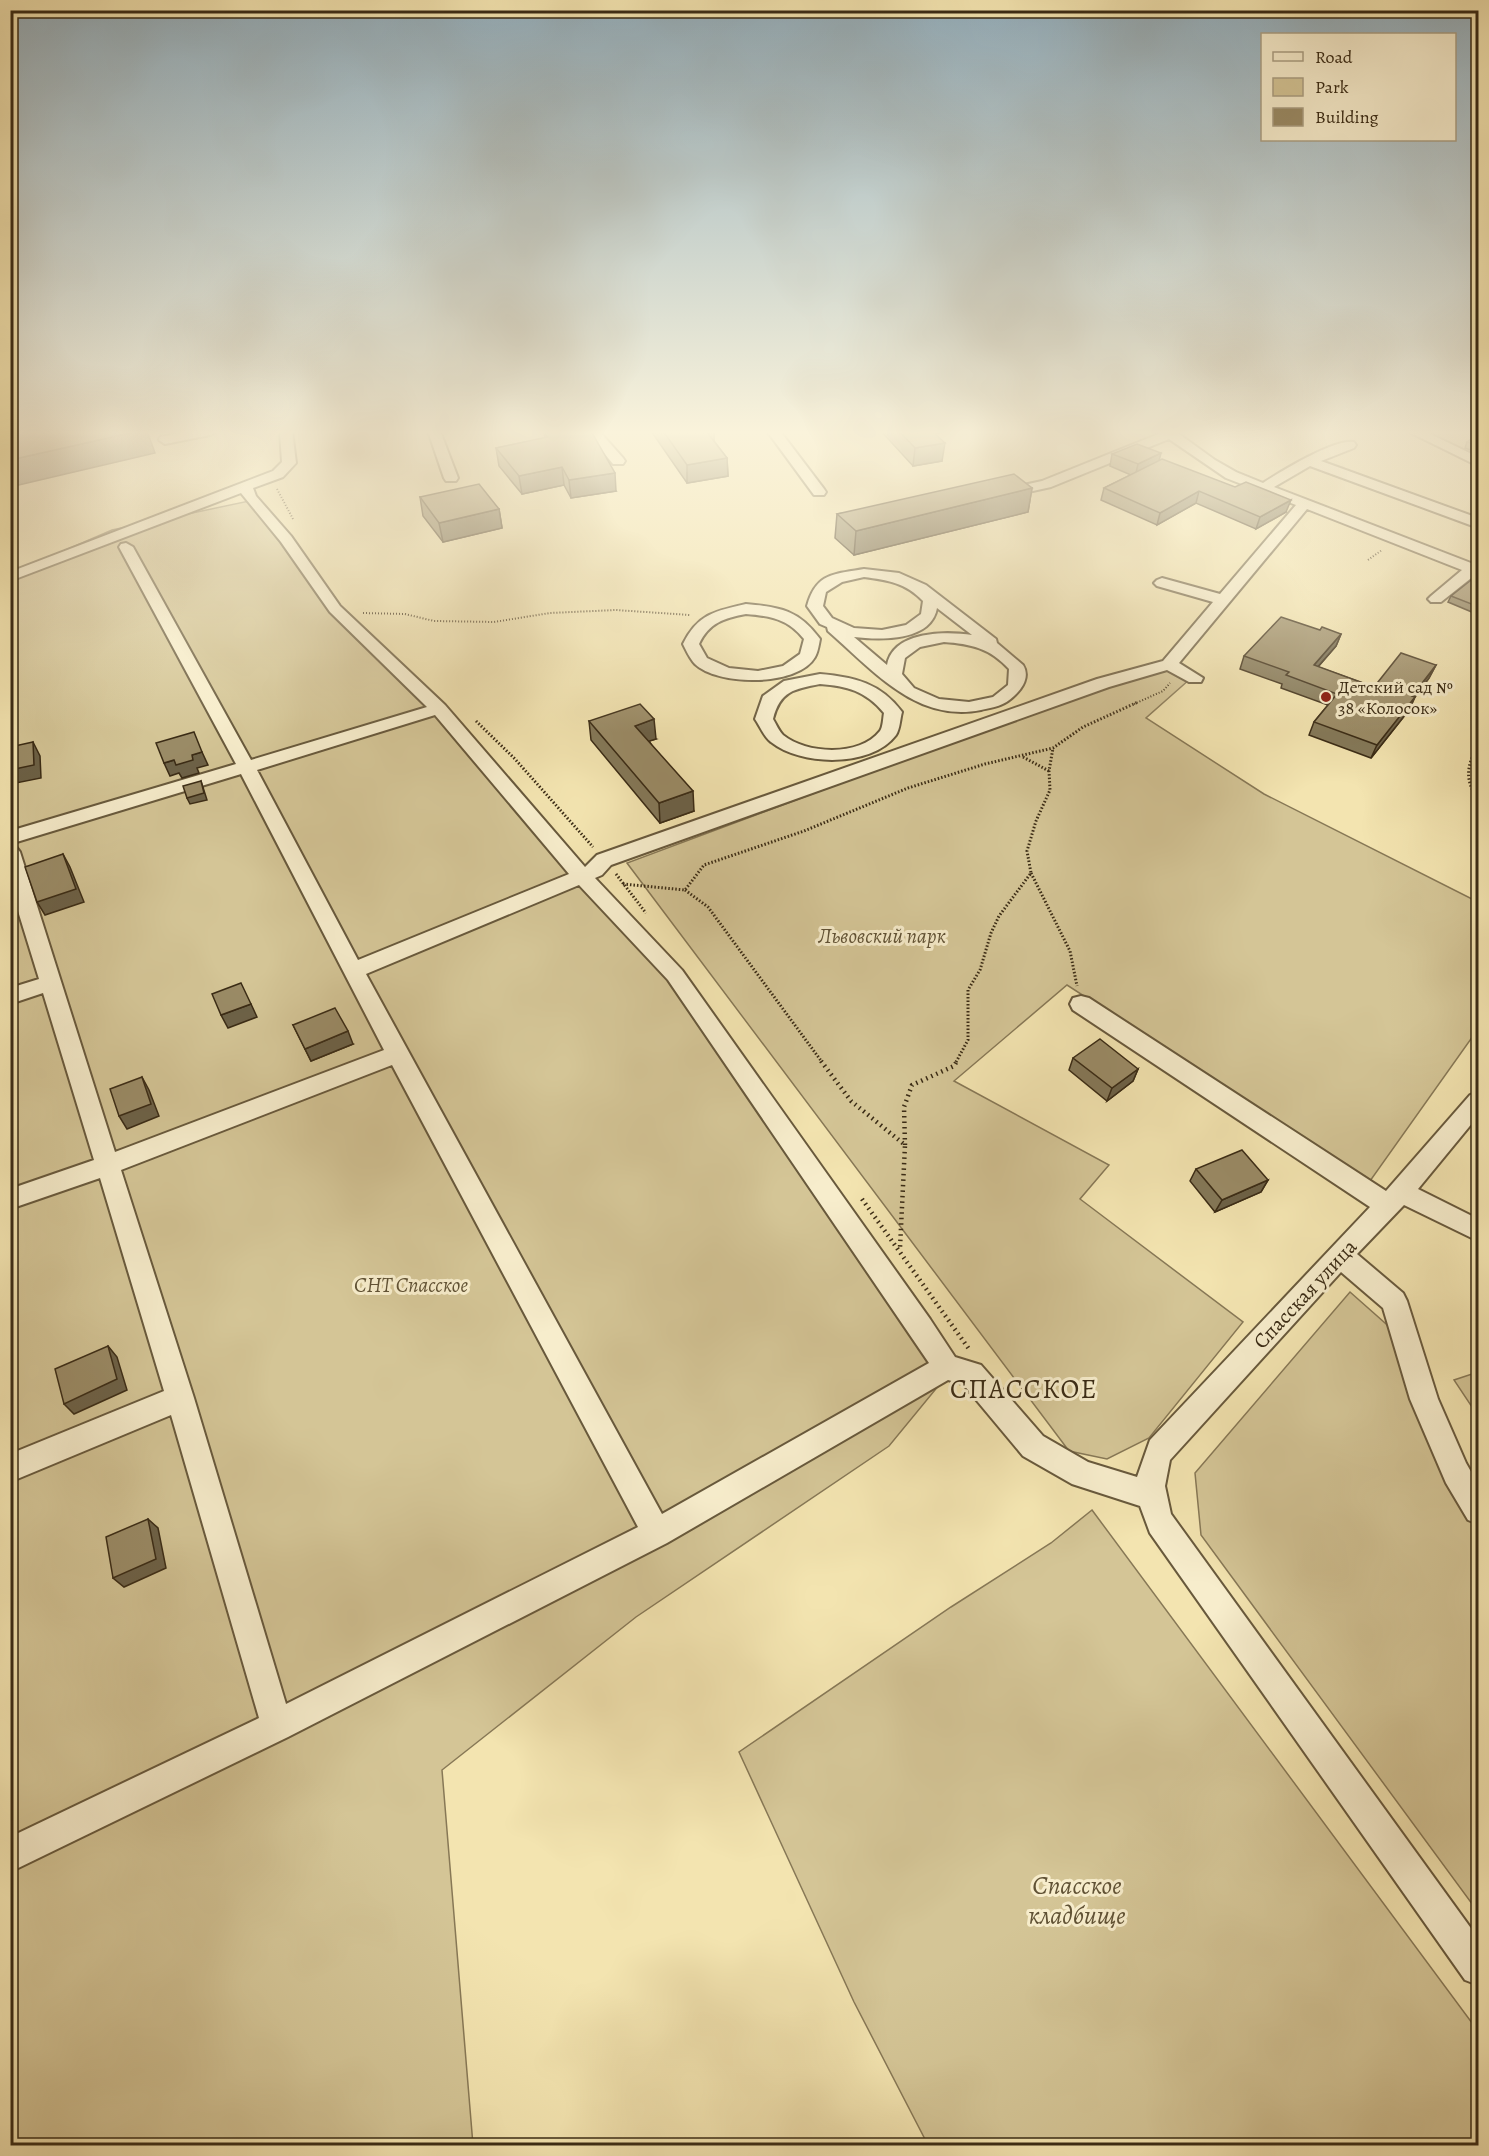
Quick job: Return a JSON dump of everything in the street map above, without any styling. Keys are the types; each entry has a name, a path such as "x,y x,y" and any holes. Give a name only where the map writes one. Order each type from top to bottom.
{"street":[{"path":"10,577 135,532"},
{"path":"10,593 159,532"},
{"path":"280,532 335,609 439,709 582,876 675,975 921,1327 946,1367 971,1374 1033,1446 1082,1474 1150,1495 1160,1523 1479,1966"},
{"path":"352,971 582,876 595,870 604,860 1103,682 1182,671 1224,600 1281,532"},
{"path":"1379,532 1477,568"},
{"path":"126,547 246,766 396,1054 657,1533"},
{"path":"1436,599 1477,568"},
{"path":"864,573 893,576 918,586 1002,651 1017,668 1016,686 999,701 969,707 936,704 908,692 826,621 815,606 819,590 837,578 864,573"},
{"path":"1162,583 1224,600"},
{"path":"826,621 851,632 882,635 911,629 928,616 931,600 918,586"},
{"path":"758,676 788,670 808,656 812,639 801,623 777,612 746,609 718,615 697,628 691,645 702,661 726,673 758,676 789,685"},
{"path":"908,692 894,674 897,656 915,643 944,637 975,640 1002,651"},
{"path":"820,679 852,682 879,694 892,712 889,732 869,748 837,755 803,752 776,738 764,719 769,700 789,685 820,679"},
{"path":"884,700 908,692"},
{"path":"10,838 439,709"},
{"path":"10,852 109,1165 277,1726"},
{"path":"10,996 51,983"},
{"path":"1081,1004 1394,1199 1479,1231"},
{"path":"10,1199 109,1165 396,1054"},
{"name":"Спасская улица","path":"1150,1495 1151,1471 1161,1450 1394,1199 1479,1101"},
{"path":"1341,1256 1394,1301 1424,1399 1455,1473 1479,1510"},
{"path":"10,1855 277,1726 657,1533 946,1367"},
{"path":"10,1468 180,1398"}],"path":[{"path":"360,613 405,615 434,621 494,622 550,613 616,610 682,616 698,614"},
{"path":"685,890 704,865 795,834 908,788 985,764 1023,757 1053,748 1083,727 1163,691 1182,671"},
{"path":"1479,745 1466,773 1468,783 1479,799"},
{"path":"1053,748 1049,771 1050,790 1036,821 1027,851 1031,873 1070,951 1081,1004"},
{"path":"1023,757 1049,771"},
{"path":"900,1250 905,1145 904,1107 912,1085 954,1066 968,1040 968,990 975,983 992,930 1011,897 1031,873"},
{"path":"623,884 685,890 708,907 850,1101 905,1145"}],"green space":[{"name":"СНТ Спасское","path":"108,532 275,532 394,672 564,845 679,971 958,1362 889,1446 636,1617 442,1770 473,2145 11,2145 10,574"},
{"name":"Львовский парк","path":"1161,664 1190,679 1146,718 1264,794 1478,902 1478,1029 1370,1181 1067,985 954,1081 1109,1165 1080,1199 1243,1322 1149,1438 1107,1459 1069,1451 627,863"},
{"path":"1350,1292 1394,1331 1453,1486 1478,1528 1478,1912 1201,1535 1195,1473"},
{"path":"1478,1372 1478,1416 1454,1380"},
{"name":"Спасское кладбище","path":"1092,1510 1478,2031 1478,2145 928,2145 854,2002 739,1752 951,1607 1051,1543"}],"building":[{"path":"1475,577 1479,578 1479,607 1451,596"},
{"path":"1281,617 1320,630 1322,627 1341,634 1314,665 1374,687 1401,653 1436,665 1412,696 1415,697 1377,745 1314,722 1337,694 1286,675 1289,672 1244,656"},
{"path":"640,704 654,719 635,726 693,791 659,803 589,721"},
{"path":"194,732 202,752 192,755 193,760 176,765 174,760 164,763 156,743"},
{"path":"33,742 34,765 10,770 10,747"},
{"path":"201,781 204,793 187,798 183,786"},
{"path":"63,854 76,889 37,902 25,867"},
{"path":"241,983 251,1004 221,1015 212,994"},
{"path":"335,1008 348,1031 305,1049 293,1025"},
{"path":"1100,1039 1138,1069 1112,1088 1073,1058"},
{"path":"142,1077 151,1104 119,1116 110,1089"},
{"path":"1242,1150 1268,1180 1222,1200 1196,1169"},
{"path":"108,1346 117,1379 64,1404 55,1369"},
{"path":"148,1519 156,1559 113,1578 106,1537"}],"place":[{"name":"Детский сад № 38 «Колосок»","path":"1326,697"}],"district":[{"name":"СПАССКОЕ","path":"1024,1389"}]}
